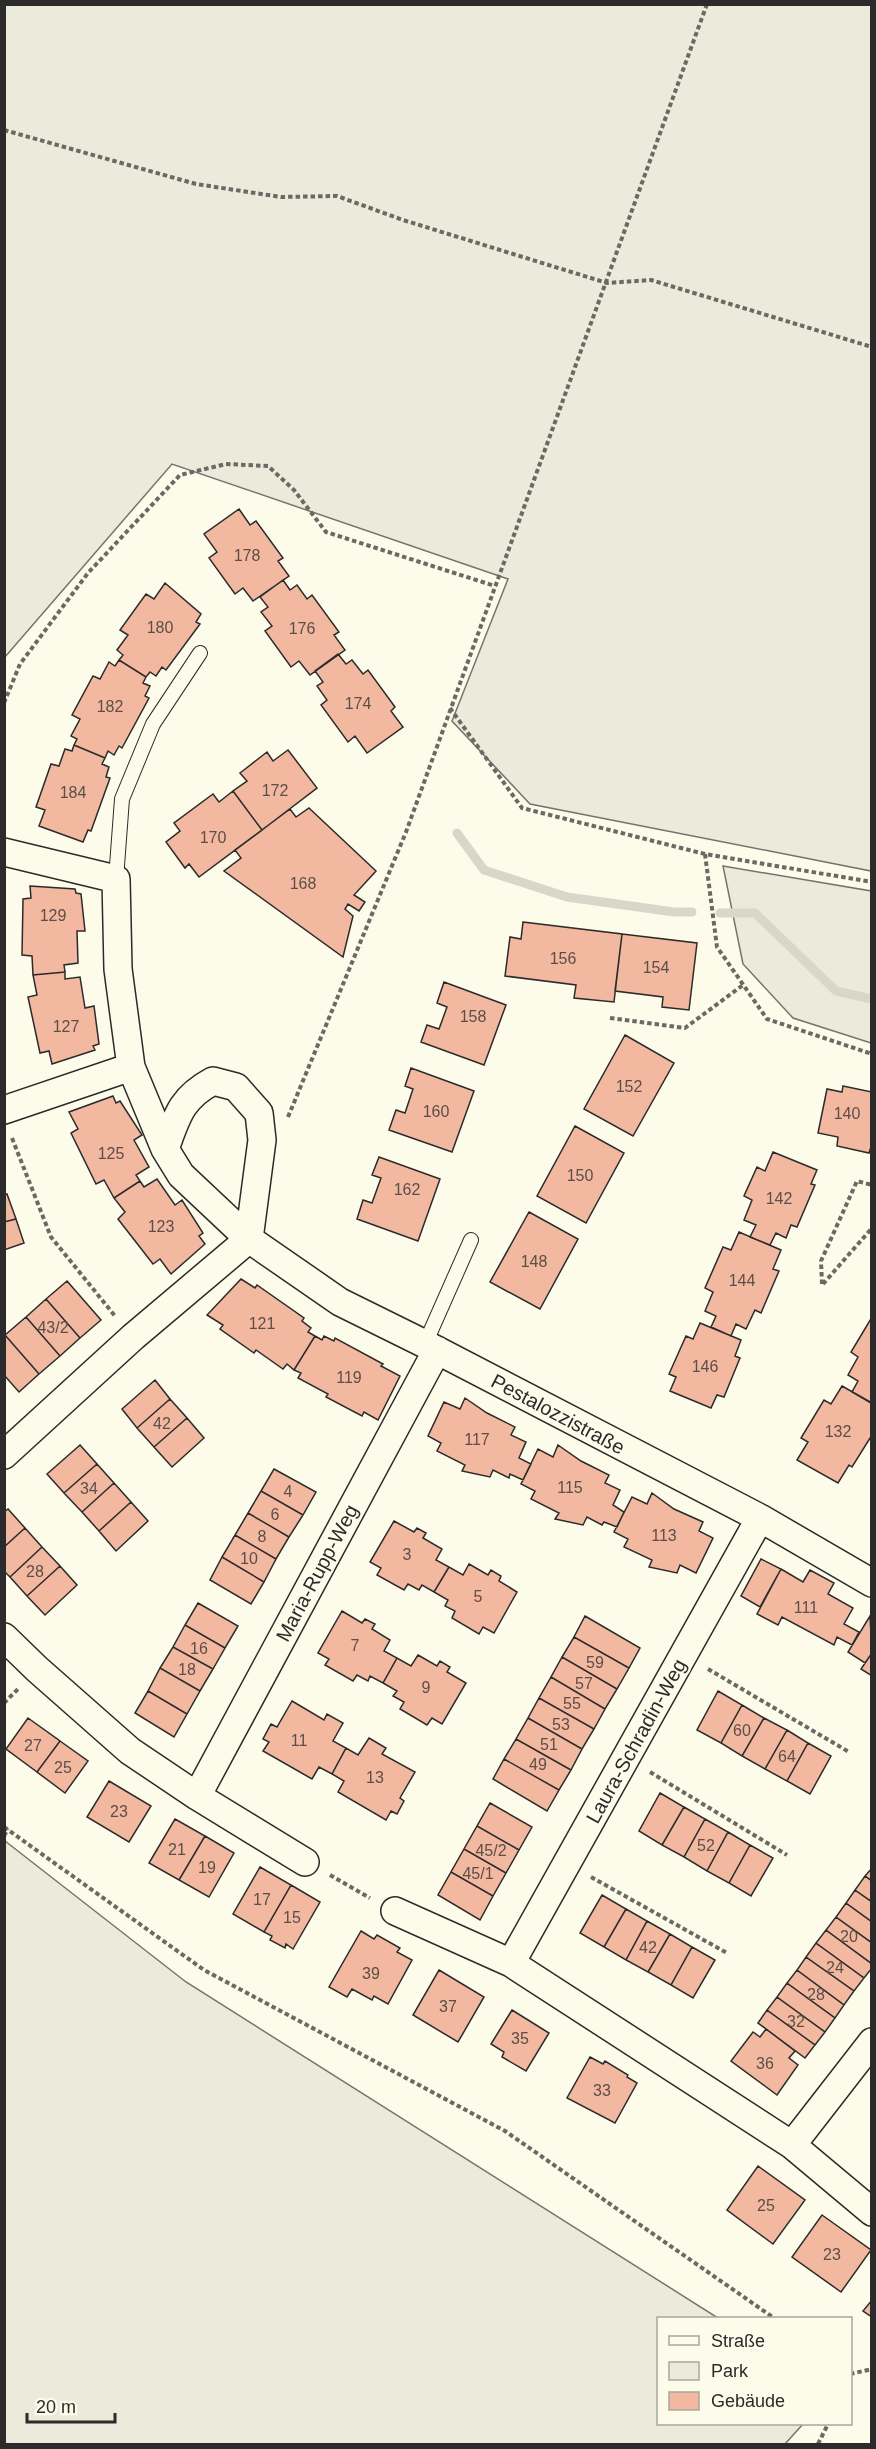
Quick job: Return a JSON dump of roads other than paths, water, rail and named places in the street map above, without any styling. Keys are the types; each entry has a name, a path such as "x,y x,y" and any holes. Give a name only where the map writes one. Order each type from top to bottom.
{"street":[{"path":"4,852 116,879"},
{"name":"Pestalozzistraße","path":"116,879 118,969 131,1067 165,1149 181,1175 249,1239 340,1302 760,1518 872,1583"},
{"path":"7,1120 131,1067"},
{"path":"4,1455 133,1337 249,1239 262,1140 259,1113 236,1087 213,1081 196,1090 178,1114 165,1149"},
{"name":"Maria-Rupp-Weg","path":"197,1796 431,1347"},
{"name":"Laura-Schradin-Weg","path":"511,1963 760,1518"},
{"path":"4,1637 130,1751 197,1796 305,1862"},
{"path":"395,1911 511,1963 792,2145 872,2212"},
{"path":"792,2145 872,2042"}],"lane":[{"name":"Pestalozzistraße","path":"116,879 122,799 153,724 200,653"},
{"path":"431,1347 471,1239"}],"waterway":[{"path":"457,833 484,870 567,897 674,912 692,912"},
{"path":"720,913 755,913 836,991 872,999"}]}
